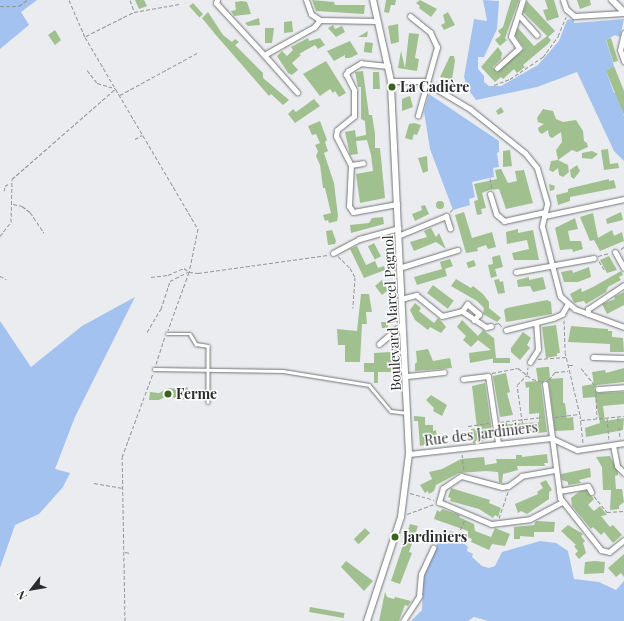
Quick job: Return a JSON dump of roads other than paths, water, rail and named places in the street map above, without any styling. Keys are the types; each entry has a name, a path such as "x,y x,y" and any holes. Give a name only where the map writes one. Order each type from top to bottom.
{"street":[{"path":"217,0 216,3 297,92"},
{"path":"306,0 311,14 320,20 377,21"},
{"name":"Boulevard Marcel Pagnol","path":"368,621 401,517 406,488 409,454 409,413 401,299 402,267 397,204 391,80 373,0"},
{"path":"496,68 519,48 512,36 523,0"},
{"path":"563,0 568,13 582,17 624,13"},
{"path":"612,0 624,13"},
{"path":"518,14 537,35"},
{"path":"410,16 430,32 437,47 418,115"},
{"path":"264,55 314,27 320,20"},
{"path":"624,33 620,50 624,61"},
{"path":"388,66 361,63 346,74 354,90 354,116 337,130 336,136 351,166 349,206 353,212 397,204"},
{"path":"391,80 427,84 475,113 525,153 537,168 547,204 542,226 560,296 567,305 624,327"},
{"path":"351,166 363,163"},
{"path":"490,194 496,214 504,220 624,199"},
{"path":"400,235 446,216 450,228"},
{"path":"333,253 359,239 399,228"},
{"path":"402,267 457,250"},
{"path":"615,252 624,268"},
{"path":"516,272 596,257"},
{"path":"588,314 588,309 624,285"},
{"path":"401,299 416,295 442,316 462,310 467,304 479,314 474,320"},
{"path":"506,330 536,323 562,314 567,305"},
{"path":"462,310 474,320 486,327 493,325"},
{"path":"530,362 535,357 538,349 536,323"},
{"path":"379,344 402,324"},
{"path":"593,357 624,358"},
{"path":"407,376 444,372"},
{"path":"464,379 488,376 498,443"},
{"path":"545,384 555,470 562,502 600,550 609,552 624,540"},
{"path":"598,389 624,387"},
{"name":"Rue des Jardiniers","path":"409,454 551,438 577,450 622,444"},
{"path":"612,445 617,466 624,473"},
{"path":"555,470 522,476 512,483 502,487 461,476 443,488 439,502 466,514 497,524 530,519 562,502"},
{"path":"559,491 588,486 591,492"},
{"path":"403,621 419,596 421,574 433,548"}],"lane":[{"path":"167,334 190,334 196,344 208,346 208,402"},
{"path":"154,369 283,371 369,385 391,411 409,413"}],"place":[{"name":"La Cadière","path":"392,87"},
{"name":"Ferme","path":"168,394"},
{"name":"Jardiniers","path":"395,537"}]}
